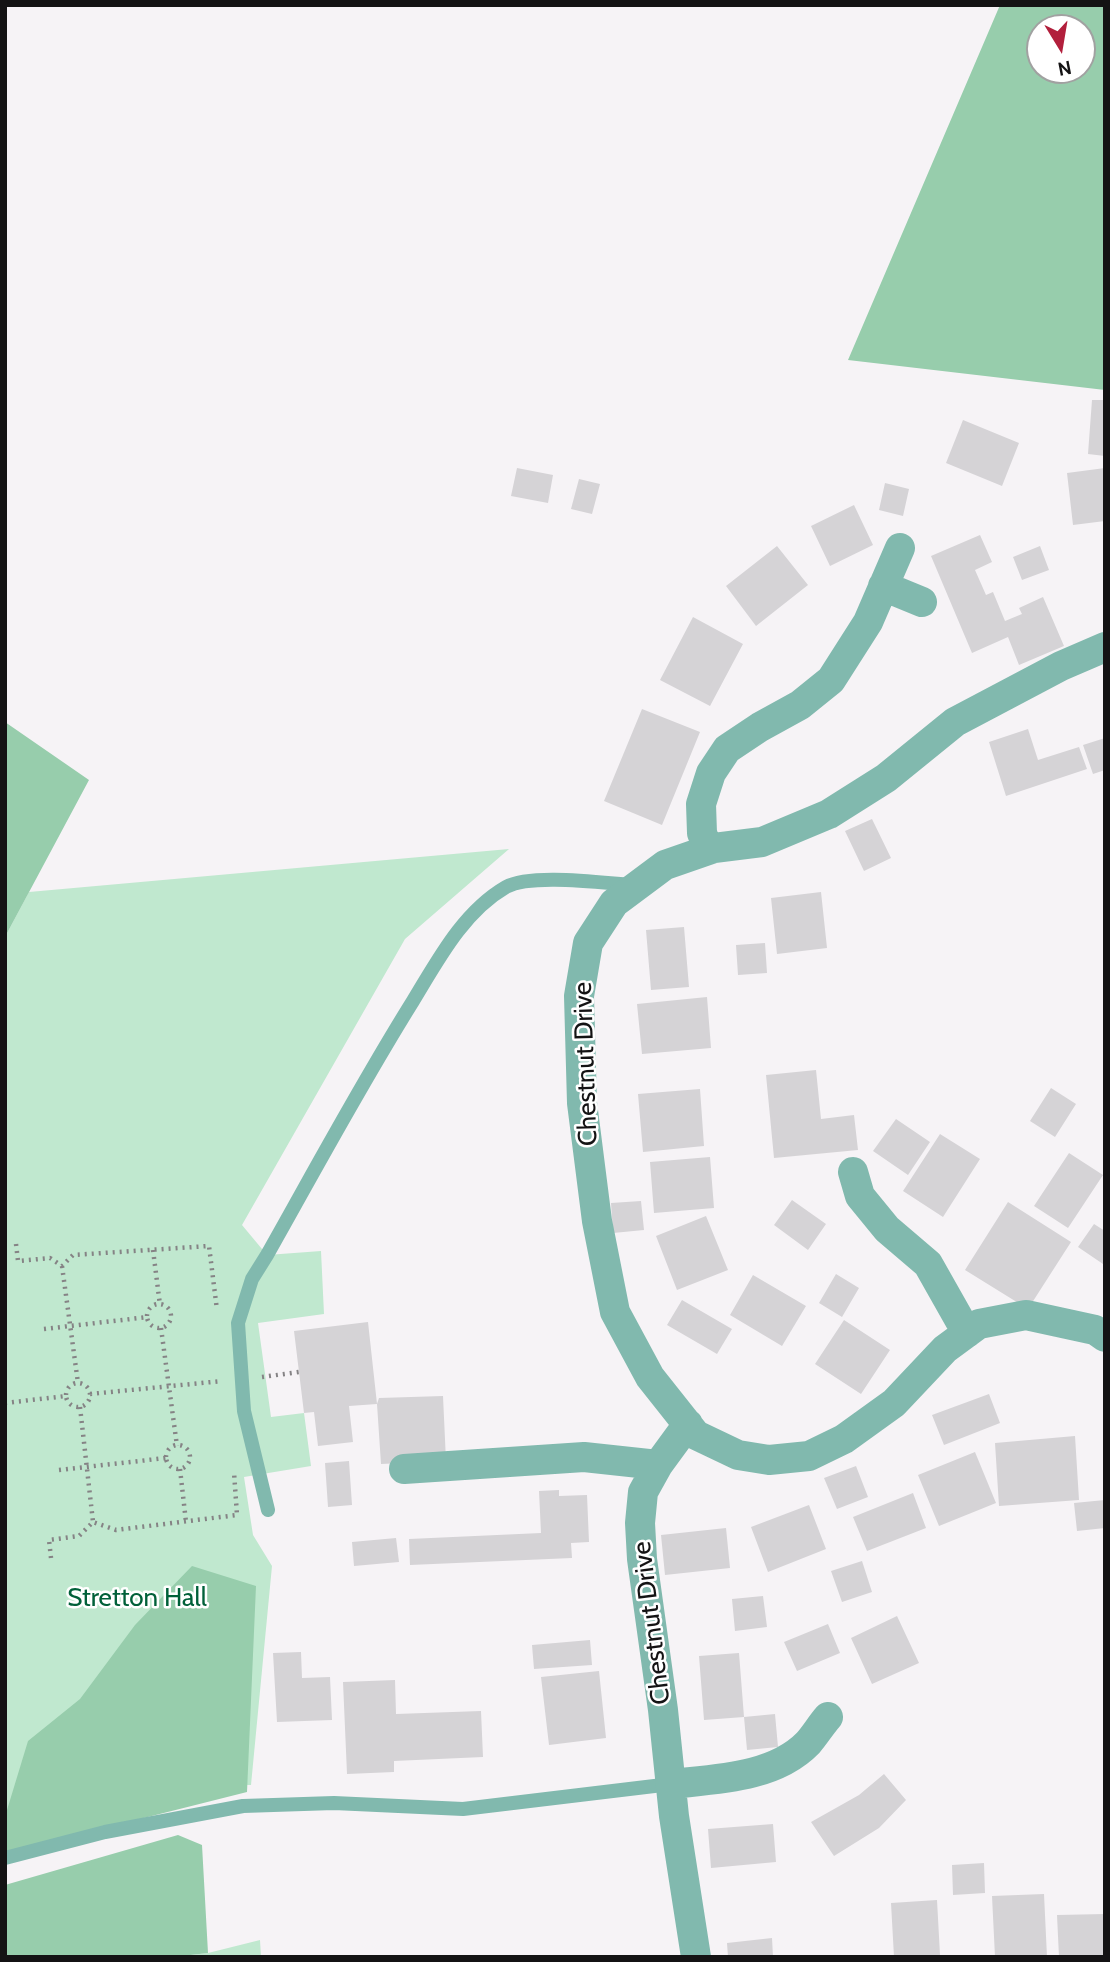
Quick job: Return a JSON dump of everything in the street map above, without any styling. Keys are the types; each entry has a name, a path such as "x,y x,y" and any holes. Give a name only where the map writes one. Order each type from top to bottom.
{"street":[{"path":"708,850 702,833 701,804 711,774 727,749 800,705 831,680 868,622 900,548"},
{"path":"883,586 922,601"},
{"name":"Chestnut Drive","path":"696,1957 642,1559 640,1522 643,1492 658,1465 688,1424 650,1377 615,1312 597,1221 582,1103 579,996 588,943 614,903 665,865 708,850 762,842 829,814 886,778 954,722 1061,666 1105,647"},
{"path":"853,1172 860,1196 887,1229 928,1264 967,1333"},
{"path":"688,1424 696,1435 738,1455 769,1460 808,1456 844,1438 894,1403 945,1349 979,1324 1026,1315 1102,1326"},
{"path":"404,1469 584,1457 658,1465"},
{"path":"671,1784 740,1777 779,1762 806,1744 828,1717"}],"lane":[{"path":"268,1510 244,1411 238,1323 252,1279 389,1040 450,942 467,920 508,886 533,881 638,885"},
{"path":"5,1858 105,1832 243,1806 334,1803 463,1809 671,1784"}],"path":[{"path":"16,1244 18,1261 50,1258 62,1266 78,1383"},
{"path":"62,1266 73,1255 209,1247 217,1314"},
{"path":"153,1250 160,1304"},
{"path":"160,1304 167,1307 171,1313 170,1321 161,1328 150,1324 148,1317 150,1310 160,1304"},
{"path":"44,1329 148,1317"},
{"path":"161,1328 177,1446"},
{"path":"90,1394 299,1372"},
{"path":"78,1383 86,1386 90,1394 87,1403 80,1407 72,1405 66,1396 71,1385 78,1383"},
{"path":"5,1403 66,1396"},
{"path":"80,1407 93,1522"},
{"path":"166,1458 169,1450 177,1446 186,1448 190,1455 187,1465 180,1469"},
{"path":"60,1470 166,1458"},
{"path":"166,1458 170,1465 180,1469"},
{"path":"93,1522 116,1530 237,1515 233,1461"},
{"path":"180,1469 186,1522"},
{"path":"51,1558 48,1540 79,1536 93,1522"}],"green space":[{"path":"1000,5 1105,5 1105,390 848,360"},
{"path":"5,722 89,780 5,937"},
{"name":"Stretton Hall","path":"509,849 405,939 242,1225 267,1255 321,1251 324,1314 258,1323 271,1417 304,1413 311,1466 244,1477 253,1535 272,1566 251,1785 211,1785 5,1843 5,937 29,892"},
{"path":"192,1566 256,1586 247,1792 5,1853 5,1810 28,1741 80,1699 135,1625"},
{"path":"178,1835 202,1845 208,1953 173,1957 5,1957 5,1885"},
{"path":"260,1940 261,1957 173,1957 208,1953"}],"building":[{"path":"1092,400 1105,400 1105,456 1088,454"},
{"path":"963,420 1019,443 1002,486 946,463"},
{"path":"517,468 553,475 548,503 511,496"},
{"path":"1105,468 1105,521 1073,525 1067,473"},
{"path":"579,479 600,484 592,514 571,509"},
{"path":"885,483 909,489 903,516 879,510"},
{"path":"854,505 873,545 830,566 811,526"},
{"path":"980,535 992,562 975,570 986,595 993,592 1005,621 1022,614 1019,608 1043,597 1064,646 1019,665 1008,637 972,653 931,556"},
{"path":"777,546 808,585 756,626 726,586"},
{"path":"1040,546 1049,570 1022,580 1013,557"},
{"path":"693,617 743,644 710,706 660,680"},
{"path":"642,709 700,732 662,825 604,801"},
{"path":"1028,729 1038,760 1079,747 1087,769 1006,796 989,742"},
{"path":"1105,738 1105,770 1093,774 1083,745"},
{"path":"872,819 891,858 864,871 845,831"},
{"path":"821,892 827,948 777,954 771,898"},
{"path":"684,927 689,987 651,990 646,930"},
{"path":"765,943 767,973 738,975 736,945"},
{"path":"707,997 711,1048 642,1054 637,1004"},
{"path":"816,1070 821,1119 854,1115 858,1150 774,1158 766,1075"},
{"path":"1051,1088 1076,1104 1055,1137 1030,1121"},
{"path":"700,1089 704,1146 643,1152 638,1094"},
{"path":"896,1119 930,1142 908,1175 873,1151"},
{"path":"940,1134 980,1159 943,1217 903,1191"},
{"path":"1069,1153 1103,1175 1068,1228 1034,1206"},
{"path":"710,1157 714,1208 654,1213 650,1162"},
{"path":"792,1200 826,1224 808,1250 774,1225"},
{"path":"641,1201 644,1230 613,1233 611,1203"},
{"path":"1008,1202 1071,1242 1028,1309 965,1270"},
{"path":"706,1216 728,1270 677,1290 656,1236"},
{"path":"1094,1224 1105,1231 1103,1264 1078,1247"},
{"path":"836,1274 859,1288 842,1317 819,1303"},
{"path":"753,1275 806,1306 782,1346 730,1315"},
{"path":"682,1300 732,1329 717,1354 667,1325"},
{"path":"844,1320 890,1350 861,1394 815,1364"},
{"path":"368,1322 377,1404 349,1406 353,1442 318,1446 314,1412 304,1413 294,1331"},
{"path":"989,1394 1000,1423 944,1445 932,1415"},
{"path":"443,1396 446,1461 381,1464 377,1404 379,1398"},
{"path":"1075,1436 1079,1500 999,1506 995,1443"},
{"path":"975,1452 996,1503 939,1526 918,1475"},
{"path":"349,1461 352,1505 328,1507 325,1463"},
{"path":"856,1466 868,1497 837,1509 824,1478"},
{"path":"559,1490 559,1496 587,1495 589,1542 571,1543 572,1558 410,1565 409,1539 541,1533 539,1491"},
{"path":"913,1493 926,1528 867,1551 853,1517"},
{"path":"1105,1500 1105,1528 1077,1531 1074,1503"},
{"path":"809,1505 826,1549 768,1572 751,1527"},
{"path":"726,1528 730,1568 665,1575 661,1535"},
{"path":"396,1538 399,1562 354,1566 352,1542"},
{"path":"862,1561 872,1592 842,1602 831,1571"},
{"path":"763,1596 767,1627 735,1631 732,1599"},
{"path":"897,1616 919,1663 872,1684 851,1638"},
{"path":"828,1624 840,1653 797,1671 784,1642"},
{"path":"590,1640 592,1665 534,1669 532,1645"},
{"path":"301,1652 302,1678 330,1677 332,1720 277,1722 273,1653"},
{"path":"739,1653 744,1717 704,1720 699,1656"},
{"path":"599,1671 606,1738 549,1745 541,1677"},
{"path":"395,1680 396,1714 481,1711 483,1757 394,1761 394,1772 347,1774 343,1682"},
{"path":"775,1714 778,1747 747,1750 744,1717"},
{"path":"884,1774 906,1800 879,1828 834,1856 811,1822 859,1795"},
{"path":"773,1824 776,1862 711,1868 708,1829"},
{"path":"984,1863 985,1893 953,1895 952,1865"},
{"path":"1044,1894 1047,1957 995,1957 992,1896"},
{"path":"937,1900 940,1955 894,1957 891,1903"},
{"path":"1105,1914 1105,1957 1059,1957 1057,1915"},
{"path":"772,1938 773,1957 728,1957 727,1943"}]}
